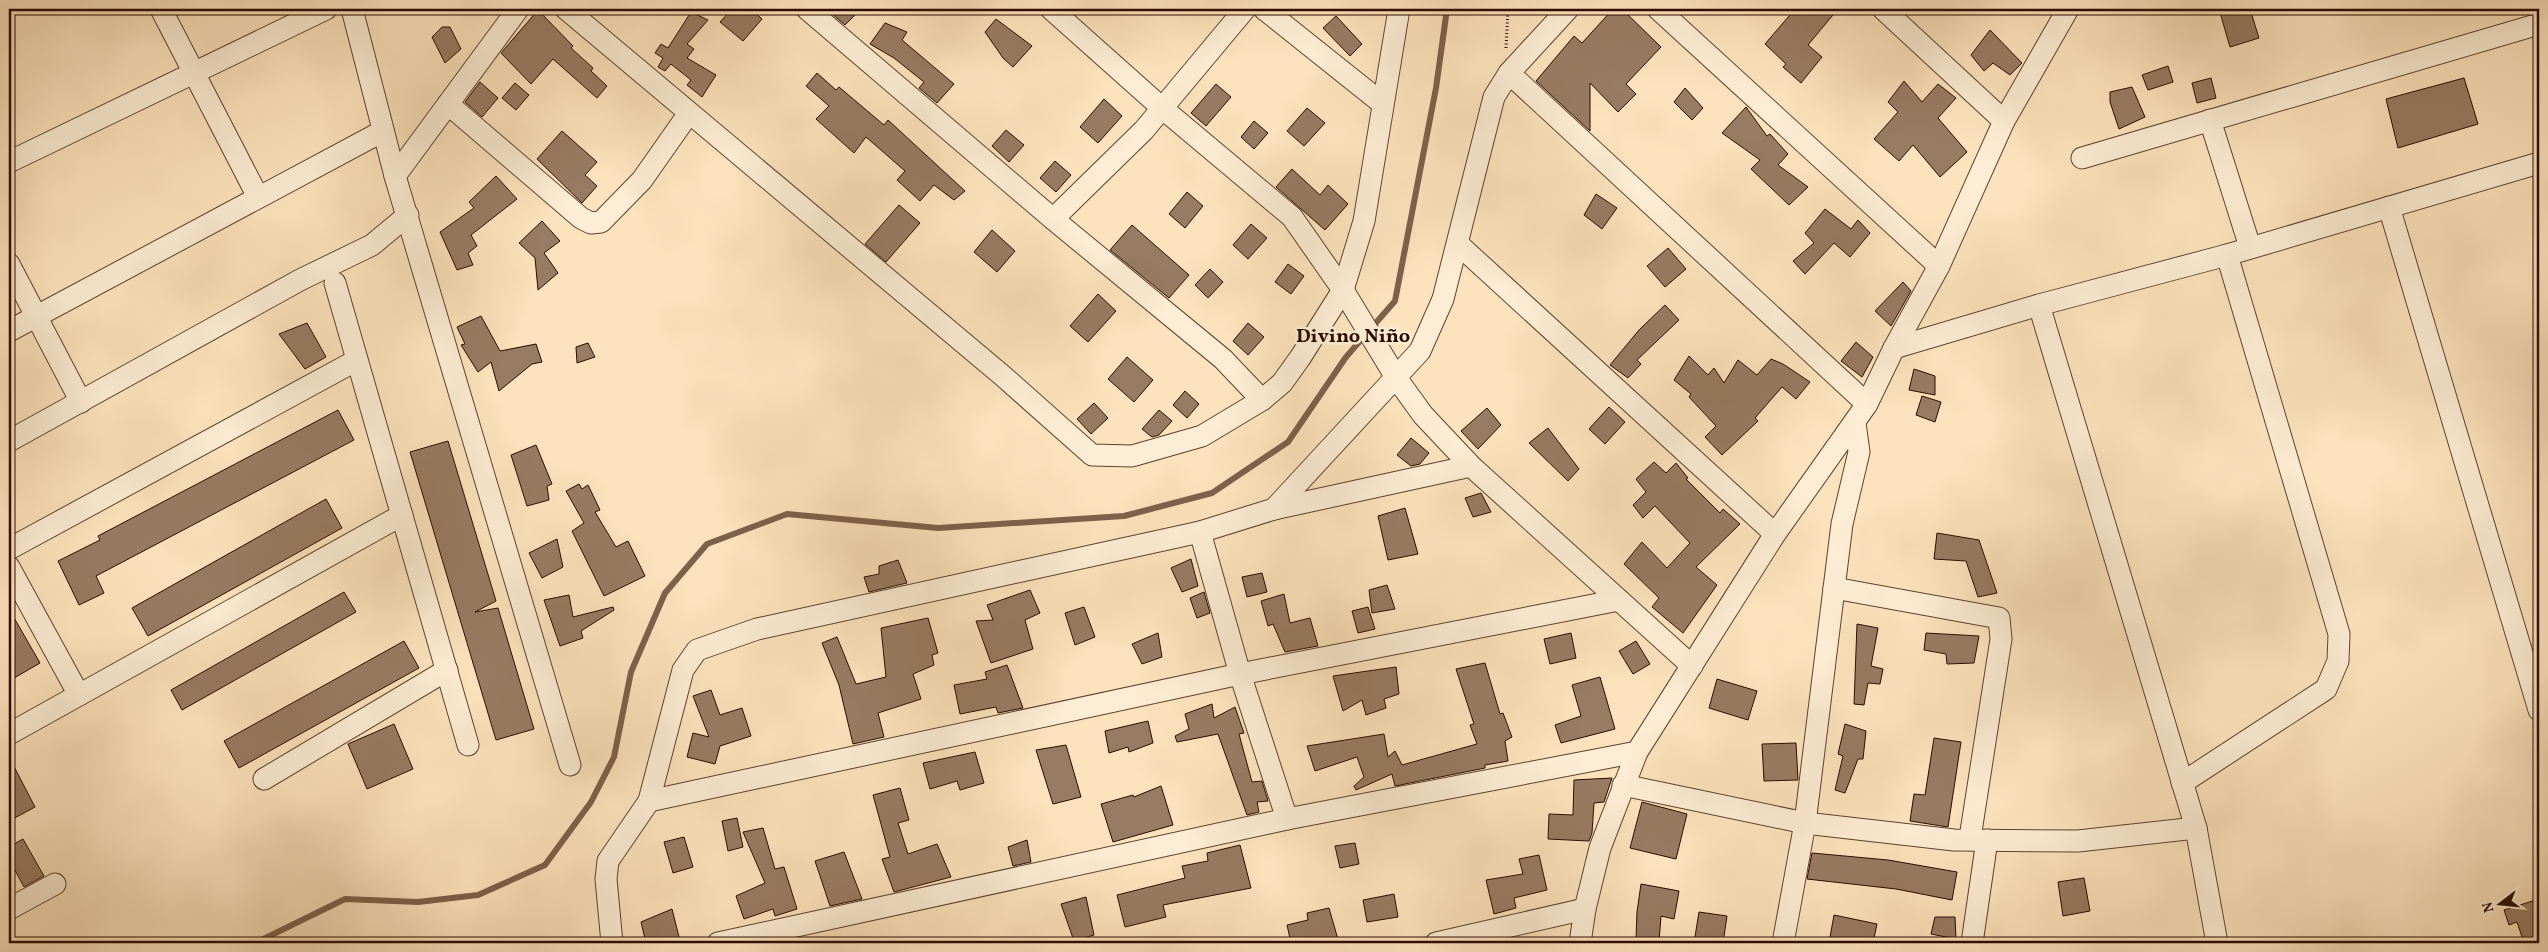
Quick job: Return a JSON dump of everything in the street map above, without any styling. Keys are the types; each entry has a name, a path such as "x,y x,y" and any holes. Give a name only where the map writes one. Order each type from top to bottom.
{"street":[{"path":"161,9 258,197"},
{"path":"9,162 326,9"},
{"path":"352,9 395,176 570,765"},
{"path":"395,176 518,9"},
{"path":"566,9 1003,376 1092,455 1132,456 1202,436 1262,400 1282,383 1343,290 1364,221 1399,9"},
{"path":"807,9 1053,219 1223,359 1262,400"},
{"path":"1051,9 1162,108 1292,218 1343,290 1392,370 1423,416 1471,466 1692,666"},
{"path":"1053,219 1144,130 1245,9"},
{"path":"1264,9 1383,104"},
{"path":"1274,510 1392,370 1420,351 1442,299 1458,244 1494,98 1509,73 1568,9"},
{"path":"1658,9 1939,266"},
{"path":"1883,9 2004,121"},
{"path":"1580,943 1584,909 1600,848 1637,752 1775,534 1867,404 1894,348 1939,266 2004,121 2068,9"},
{"path":"2082,158 2539,24"},
{"path":"1509,73 1867,404"},
{"path":"448,104 581,218 596,223 601,222 642,180 689,113"},
{"path":"2210,120 2250,247"},
{"path":"9,331 383,131"},
{"path":"1894,348 2040,305 2227,255 2539,162"},
{"path":"2389,207 2539,710"},
{"path":"9,441 300,280 372,245 408,215"},
{"path":"1458,244 1775,534"},
{"path":"2182,783 2326,689 2338,661 2339,634 2227,255"},
{"path":"9,264 81,402"},
{"path":"335,283 468,745"},
{"path":"2040,305 2196,828 2217,943"},
{"path":"9,549 357,360"},
{"path":"1783,943 1805,823 1842,524 1859,452 1855,423"},
{"path":"612,943 606,879 608,862 649,801 683,670 697,650 758,629 1200,532 1274,510 1471,466"},
{"path":"9,734 402,515"},
{"path":"1200,532 1240,674 1287,819"},
{"path":"9,567 79,695"},
{"path":"1834,588 1999,618 2001,640 1978,839 1972,943"},
{"path":"649,801 1240,674 1619,600"},
{"path":"264,779 447,670"},
{"path":"718,943 1287,819 1637,752"},
{"path":"1623,785 1805,823 1954,840 2078,841 2196,828"},
{"path":"9,909 55,884"},
{"path":"1436,943 1584,909"}],"path":[{"path":"1508,9 1504,40 1509,73"}],"building":[{"path":"732,9 751,9 762,19 743,41 720,22"},
{"path":"833,9 861,9 845,25 830,12"},
{"path":"1613,9 1622,9 1661,47 1626,84 1636,94 1618,112 1590,83 1590,131 1536,81 1574,36 1582,43"},
{"path":"1795,9 1838,9 1808,45 1822,57 1801,83 1783,67 1786,64 1765,44"},
{"path":"2219,9 2250,9 2259,38 2230,47"},
{"path":"538,10 573,46 571,48 593,68 591,71 607,86 597,98 553,59 531,84 501,53"},
{"path":"691,12 708,20 687,44 694,49 687,58 716,75 702,97 687,85 691,80 671,64 665,71 658,67 663,58 655,53 661,44 668,48"},
{"path":"1336,16 1362,44 1350,56 1323,28"},
{"path":"996,19 1032,46 1013,67 1003,58 985,32"},
{"path":"885,23 907,32 902,40 954,84 937,103 919,88 924,82 894,58 870,44"},
{"path":"442,27 450,27 461,49 445,63 432,37"},
{"path":"1990,30 2022,63 2010,75 1993,63 1984,71 1971,55"},
{"path":"2168,66 2173,82 2148,90 2142,75"},
{"path":"817,73 836,90 839,87 884,125 888,120 965,191 954,200 934,185 920,201 897,180 905,171 866,137 854,153 816,119 829,106 806,86"},
{"path":"2211,78 2216,98 2197,103 2192,83"},
{"path":"2464,78 2478,124 2398,148 2386,99"},
{"path":"1904,81 1922,102 1938,84 1956,98 1938,118 1967,152 1940,177 1913,145 1899,161 1874,139 1898,112 1888,102"},
{"path":"480,82 498,98 482,117 465,102"},
{"path":"515,83 529,95 516,110 502,98"},
{"path":"1216,84 1231,97 1206,126 1191,113"},
{"path":"2132,87 2145,117 2119,129 2110,102 2110,92"},
{"path":"1685,88 1703,108 1692,120 1674,102"},
{"path":"1104,99 1122,116 1098,143 1080,127"},
{"path":"1746,107 1767,136 1770,134 1788,154 1778,165 1808,187 1789,205 1751,169 1760,160 1722,133"},
{"path":"1307,108 1325,123 1304,146 1287,131"},
{"path":"1254,121 1268,133 1254,149 1241,137"},
{"path":"1006,130 1024,145 1009,162 992,146"},
{"path":"562,131 597,162 585,175 597,186 582,203 537,159"},
{"path":"1055,161 1071,175 1056,192 1040,178"},
{"path":"1292,169 1320,195 1328,185 1348,204 1325,230 1276,187"},
{"path":"496,176 517,199 471,235 477,246 468,253 473,265 457,270 440,232 474,208 469,202"},
{"path":"1187,192 1203,206 1185,228 1169,214"},
{"path":"1596,194 1617,208 1602,229 1584,215"},
{"path":"899,205 920,223 886,262 865,244"},
{"path":"1825,209 1851,229 1858,220 1870,233 1850,257 1834,243 1805,274 1793,261 1814,243 1805,233"},
{"path":"542,221 560,241 544,253 558,273 538,290 535,258 519,243"},
{"path":"1251,224 1267,238 1248,259 1233,245"},
{"path":"1132,225 1189,275 1169,298 1110,250"},
{"path":"992,230 1015,251 997,272 974,252"},
{"path":"1668,248 1686,269 1665,287 1647,266"},
{"path":"1288,264 1304,276 1291,294 1275,282"},
{"path":"1210,269 1223,282 1208,298 1195,285"},
{"path":"1903,282 1911,291 1891,326 1875,311"},
{"path":"1098,294 1116,311 1088,342 1070,326"},
{"path":"1665,305 1679,320 1637,360 1641,364 1628,378 1610,365 1639,330"},
{"path":"481,316 500,351 536,344 542,362 532,364 499,391 491,362 478,372 461,345 465,344 457,327"},
{"path":"307,323 326,357 305,369 279,334"},
{"path":"1248,323 1264,337 1248,355 1233,341"},
{"path":"1856,342 1873,357 1862,377 1841,361"},
{"path":"588,343 595,357 577,363 576,347"},
{"path":"1689,356 1708,375 1714,368 1724,383 1738,360 1757,375 1771,359 1783,364 1810,382 1796,399 1782,387 1755,418 1758,421 1722,455 1705,437 1716,426 1689,397 1691,394 1674,380"},
{"path":"1127,357 1153,380 1134,402 1108,379"},
{"path":"1914,369 1935,376 1935,395 1909,390"},
{"path":"1185,391 1199,404 1187,418 1173,405"},
{"path":"1922,396 1941,402 1935,422 1916,415"},
{"path":"1094,403 1108,418 1091,434 1077,419"},
{"path":"1609,407 1625,422 1605,444 1589,429"},
{"path":"1487,408 1501,425 1478,449 1461,431"},
{"path":"338,410 354,440 96,576 104,593 79,605 58,561 100,540 98,536"},
{"path":"1159,410 1172,421 1159,435 1152,437 1142,429"},
{"path":"1548,428 1579,469 1568,481 1529,443"},
{"path":"1411,438 1429,453 1420,464 1411,466 1397,455"},
{"path":"448,441 496,601 475,612 498,608 534,729 496,740 410,452"},
{"path":"536,445 552,484 547,486 549,500 527,506 511,455"},
{"path":"1654,462 1666,473 1676,463 1688,478 1686,479 1720,513 1723,509 1740,524 1696,567 1717,585 1683,633 1652,607 1659,598 1624,564 1642,542 1667,568 1690,543 1655,506 1643,518 1633,505 1646,492 1636,479"},
{"path":"579,484 582,489 588,485 600,510 595,512 616,547 628,541 645,576 604,596 572,531 584,523 566,491"},
{"path":"1481,493 1491,512 1473,517 1465,498"},
{"path":"326,499 342,528 148,636 132,608"},
{"path":"1405,508 1418,554 1388,560 1378,516"},
{"path":"1937,533 1979,540 1997,593 1978,597 1966,561 1934,559"},
{"path":"557,539 563,567 542,578 529,553"},
{"path":"1191,559 1198,586 1182,592 1171,568"},
{"path":"898,560 907,583 869,592 864,577 879,574 879,566"},
{"path":"1262,573 1267,592 1247,597 1242,577"},
{"path":"1387,585 1395,609 1372,613 1369,590"},
{"path":"1030,590 1040,613 1025,620 1033,649 991,663 976,621 993,620 987,605"},
{"path":"344,592 356,612 182,710 171,690"},
{"path":"1204,592 1210,613 1197,618 1190,598"},
{"path":"1284,594 1290,623 1310,618 1318,646 1285,652 1273,624 1268,626 1261,601"},
{"path":"569,595 573,617 613,607 614,610 581,631 583,638 560,646 544,600"},
{"path":"1084,607 1095,637 1075,645 1065,613"},
{"path":"1368,607 1375,629 1358,633 1352,611"},
{"path":"9,609 40,663 9,681"},
{"path":"928,618 938,653 932,655 934,665 913,674 921,699 878,713 884,737 853,744 839,685 822,643 837,637 856,684 886,677 881,628"},
{"path":"1857,624 1878,628 1871,666 1883,669 1880,684 1868,683 1864,705 1854,704"},
{"path":"1158,633 1162,657 1142,664 1132,644"},
{"path":"1571,633 1576,658 1550,664 1544,639"},
{"path":"1926,633 1979,636 1974,663 1947,664 1946,654 1924,650"},
{"path":"404,641 419,668 239,768 224,741"},
{"path":"1636,641 1650,664 1633,674 1619,651"},
{"path":"1485,663 1500,714 1503,713 1512,737 1505,741 1508,761 1485,765 1485,768 1395,786 1392,774 1356,790 1354,786 1364,777 1357,757 1315,771 1307,746 1384,734 1388,757 1395,751 1402,765 1477,744 1470,725 1474,724 1456,669"},
{"path":"1007,665 1023,708 998,713 996,707 960,714 954,685 987,679 985,672"},
{"path":"1396,667 1399,694 1384,699 1386,708 1366,715 1362,700 1343,711 1333,676"},
{"path":"1600,677 1615,729 1561,743 1555,725 1581,716 1572,685"},
{"path":"1717,679 1757,691 1748,720 1709,708"},
{"path":"711,690 720,715 742,708 751,736 720,746 715,764 687,757 693,733 709,737 693,696"},
{"path":"1212,704 1214,718 1235,707 1244,733 1239,734 1252,782 1262,781 1268,801 1257,802 1259,812 1247,815 1218,734 1177,742 1175,736 1189,729 1185,714"},
{"path":"1148,721 1153,743 1129,752 1128,747 1109,753 1105,731"},
{"path":"394,724 413,769 367,789 348,744"},
{"path":"1845,724 1866,731 1863,759 1858,759 1845,793 1835,790 1843,756 1838,754"},
{"path":"1934,738 1961,742 1948,827 1910,821 1914,794 1925,795"},
{"path":"1796,743 1798,780 1764,781 1762,744"},
{"path":"1066,745 1081,797 1053,804 1036,750"},
{"path":"975,752 984,783 960,790 957,781 930,789 923,763"},
{"path":"9,757 35,807 9,821"},
{"path":"1612,778 1604,802 1594,803 1592,833 1589,841 1548,839 1549,814 1573,815 1574,780"},
{"path":"1161,786 1173,825 1113,842 1101,804 1133,795 1134,797"},
{"path":"900,788 909,820 898,823 908,854 937,844 951,877 894,892 882,859 890,857 873,795"},
{"path":"1642,802 1687,814 1676,859 1630,848"},
{"path":"737,818 743,847 728,851 722,821"},
{"path":"763,828 775,869 784,867 797,909 775,916 773,909 744,919 736,896 765,883 743,832"},
{"path":"684,837 693,867 673,873 664,842"},
{"path":"23,839 44,876 24,887 9,859 9,847"},
{"path":"1027,840 1031,862 1013,866 1008,847"},
{"path":"1355,843 1359,864 1340,868 1335,846"},
{"path":"1240,845 1251,888 1163,905 1166,917 1125,927 1117,895 1185,878 1182,866 1208,861 1207,853"},
{"path":"844,852 862,899 830,906 815,861"},
{"path":"1812,853 1888,860 1957,872 1952,900 1896,889 1807,879"},
{"path":"1539,855 1547,890 1514,898 1516,908 1494,914 1486,880 1523,874 1519,859"},
{"path":"2084,878 2090,911 2063,916 2058,882"},
{"path":"1641,884 1679,891 1674,919 1661,916 1659,942 1636,940"},
{"path":"1394,894 1398,917 1367,922 1363,900"},
{"path":"1086,897 1094,935 1074,941 1061,904"},
{"path":"2539,899 2539,940 2524,943 2517,922 2509,925 2504,910"},
{"path":"1329,908 1339,943 1291,943 1287,925 1308,920 1307,913"},
{"path":"672,909 680,941 646,943 641,922"},
{"path":"1699,912 1727,916 1723,943 1694,943"},
{"path":"1834,915 1877,924 1873,943 1829,943"},
{"path":"1935,917 1955,917 1956,939 1931,934"}],"waterway":[{"path":"255,943 345,899 418,902 478,895 545,865 591,802 614,757 631,672 665,593 707,544 787,514 938,528 1124,516 1212,493 1288,442 1346,357 1395,301 1436,88 1447,9"}],"district":[{"name":"Divino Niño","path":"1353,337"}]}
